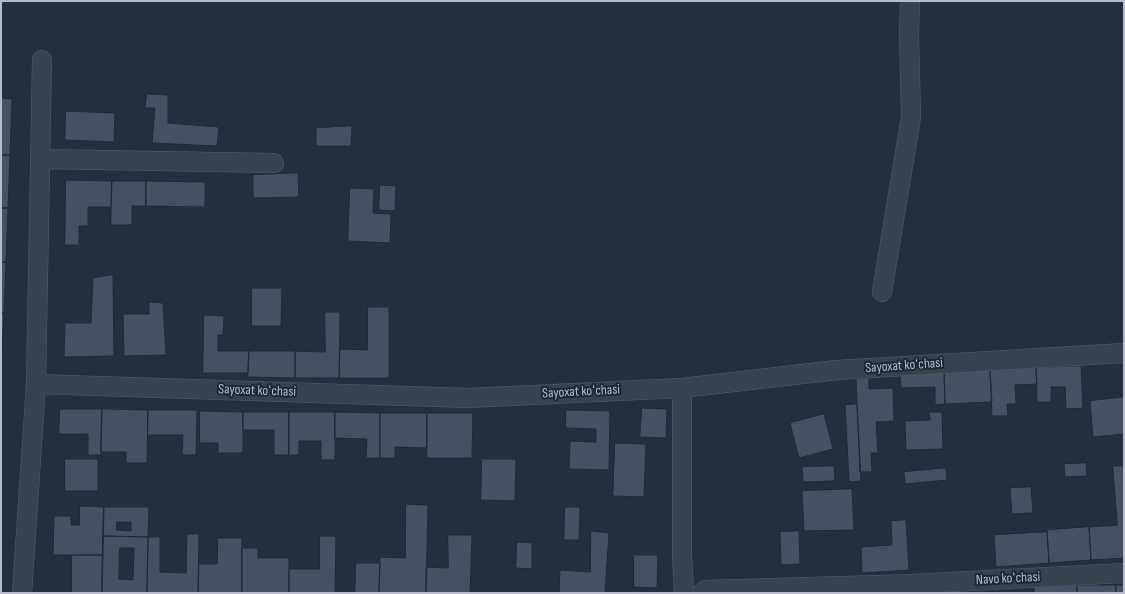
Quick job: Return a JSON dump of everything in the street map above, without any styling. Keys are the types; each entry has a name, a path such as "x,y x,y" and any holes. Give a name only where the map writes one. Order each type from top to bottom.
{"street":[{"path":"882,292 911,117 909,34 910,1"},
{"path":"22,593 36,384 42,60"},
{"path":"41,159 274,163"},
{"name":"Sayoxat koʻchasi","path":"36,384 468,398 682,388 837,370 1124,353"},
{"path":"682,388 682,554 684,593"},
{"name":"Navo koʻchasi","path":"702,593 706,590 920,584 1124,573"}],"building":[{"path":"147,94 168,95 168,123 219,127 217,146 152,143 155,108 145,108"},
{"path":"1,98 12,99 10,155 1,155"},
{"path":"66,111 115,113 114,142 65,140"},
{"path":"352,126 351,146 316,146 316,128"},
{"path":"1,155 10,155 8,208 1,208"},
{"path":"298,173 299,197 253,198 253,175"},
{"path":"66,180 112,181 111,207 88,207 88,226 79,226 79,245 65,245"},
{"path":"112,181 146,181 146,206 132,206 132,225 111,225"},
{"path":"146,181 205,182 205,207 146,206"},
{"path":"380,185 396,186 395,211 379,210"},
{"path":"350,188 374,189 373,213 391,214 390,243 348,241"},
{"path":"1,208 8,208 6,262 1,262"},
{"path":"1,262 6,262 4,313 1,313"},
{"path":"113,275 114,356 64,357 65,323 91,323 93,278"},
{"path":"252,288 282,288 281,326 252,326"},
{"path":"149,302 163,303 166,355 124,356 123,314 149,314"},
{"path":"368,307 389,307 389,378 339,378 340,349 367,350"},
{"path":"325,312 340,312 339,378 295,378 295,351 325,352"},
{"path":"1,313 4,313 1,371"},
{"path":"204,315 224,316 223,335 218,335 218,351 249,351 248,373 203,373"},
{"path":"249,351 295,351 295,378 248,377"},
{"path":"1081,366 1083,408 1066,409 1065,387 1051,387 1051,402 1037,402 1036,368"},
{"path":"1036,368 1037,384 1015,385 1016,404 1007,404 1008,416 992,416 990,370"},
{"path":"990,370 992,402 945,404 944,371"},
{"path":"944,371 945,404 935,405 935,387 901,388 900,373"},
{"path":"869,378 869,389 893,388 894,421 876,422 878,453 871,453 872,472 860,472 856,379"},
{"path":"1124,397 1124,434 1093,437 1090,401"},
{"path":"857,404 861,481 849,482 845,405"},
{"path":"642,408 667,409 666,438 640,437"},
{"path":"60,409 102,409 101,455 88,455 88,434 59,434"},
{"path":"102,409 148,410 147,463 126,463 126,452 101,452"},
{"path":"148,410 197,410 196,455 182,455 183,435 148,435"},
{"path":"566,410 610,411 609,470 569,469 570,441 596,442 596,429 566,428"},
{"path":"200,411 243,412 243,453 218,453 218,443 200,443"},
{"path":"243,412 289,412 289,455 274,455 274,430 243,430"},
{"path":"289,412 335,412 335,460 321,460 321,441 299,441 299,455 289,455"},
{"path":"335,412 380,413 380,458 366,458 367,439 335,438"},
{"path":"929,412 942,412 943,449 906,450 905,421 930,420"},
{"path":"380,413 427,413 427,448 395,447 395,458 380,458"},
{"path":"427,413 473,413 472,458 427,458"},
{"path":"824,414 833,449 799,458 790,423"},
{"path":"615,443 646,444 644,497 613,496"},
{"path":"65,459 98,459 98,491 65,491"},
{"path":"482,459 516,459 515,501 481,500"},
{"path":"1086,463 1087,476 1065,477 1064,464"},
{"path":"834,466 835,481 803,482 802,467"},
{"path":"1113,466 1124,466 1124,558 1091,560 1089,527 1117,525"},
{"path":"946,468 947,480 905,484 904,472"},
{"path":"1031,487 1033,513 1012,514 1010,488"},
{"path":"852,489 854,530 804,531 802,491"},
{"path":"406,504 428,505 426,593 379,593 380,557 405,558"},
{"path":"80,506 104,507 103,555 53,555 54,516 71,516 71,525 79,525"},
{"path":"104,507 149,507 148,537 103,536","holes":["117,522 131,522 131,531 117,530"]},
{"path":"565,507 580,507 579,540 564,540"},
{"path":"906,520 909,570 862,573 861,547 892,545 891,521"},
{"path":"1089,527 1091,560 1049,563 1047,530"},
{"path":"591,531 609,533 605,593 559,593 560,570 590,572"},
{"path":"799,531 800,564 781,565 780,532"},
{"path":"1047,532 1049,563 996,567 994,535"},
{"path":"187,534 199,534 198,593 147,593 148,537 160,537 160,572 186,573"},
{"path":"448,535 472,535 470,593 426,593 426,567 448,568"},
{"path":"103,536 148,537 147,593 102,593","holes":["120,548 134,548 133,580 119,579"]},
{"path":"320,536 336,536 335,593 289,593 289,569 319,569"},
{"path":"218,538 242,538 242,593 198,593 199,564 217,564"},
{"path":"517,542 532,543 532,569 516,568"},
{"path":"242,548 258,548 258,558 289,558 289,593 242,593"},
{"path":"72,555 103,555 102,593 72,593"},
{"path":"634,555 658,555 657,588 634,587"},
{"path":"356,563 380,563 379,593 355,593"},
{"path":"1077,585 1116,585 1116,593 1077,593"},
{"path":"1077,585 1077,593 1034,593 1034,586"},
{"path":"1116,585 1124,585 1124,593 1116,593"}]}
